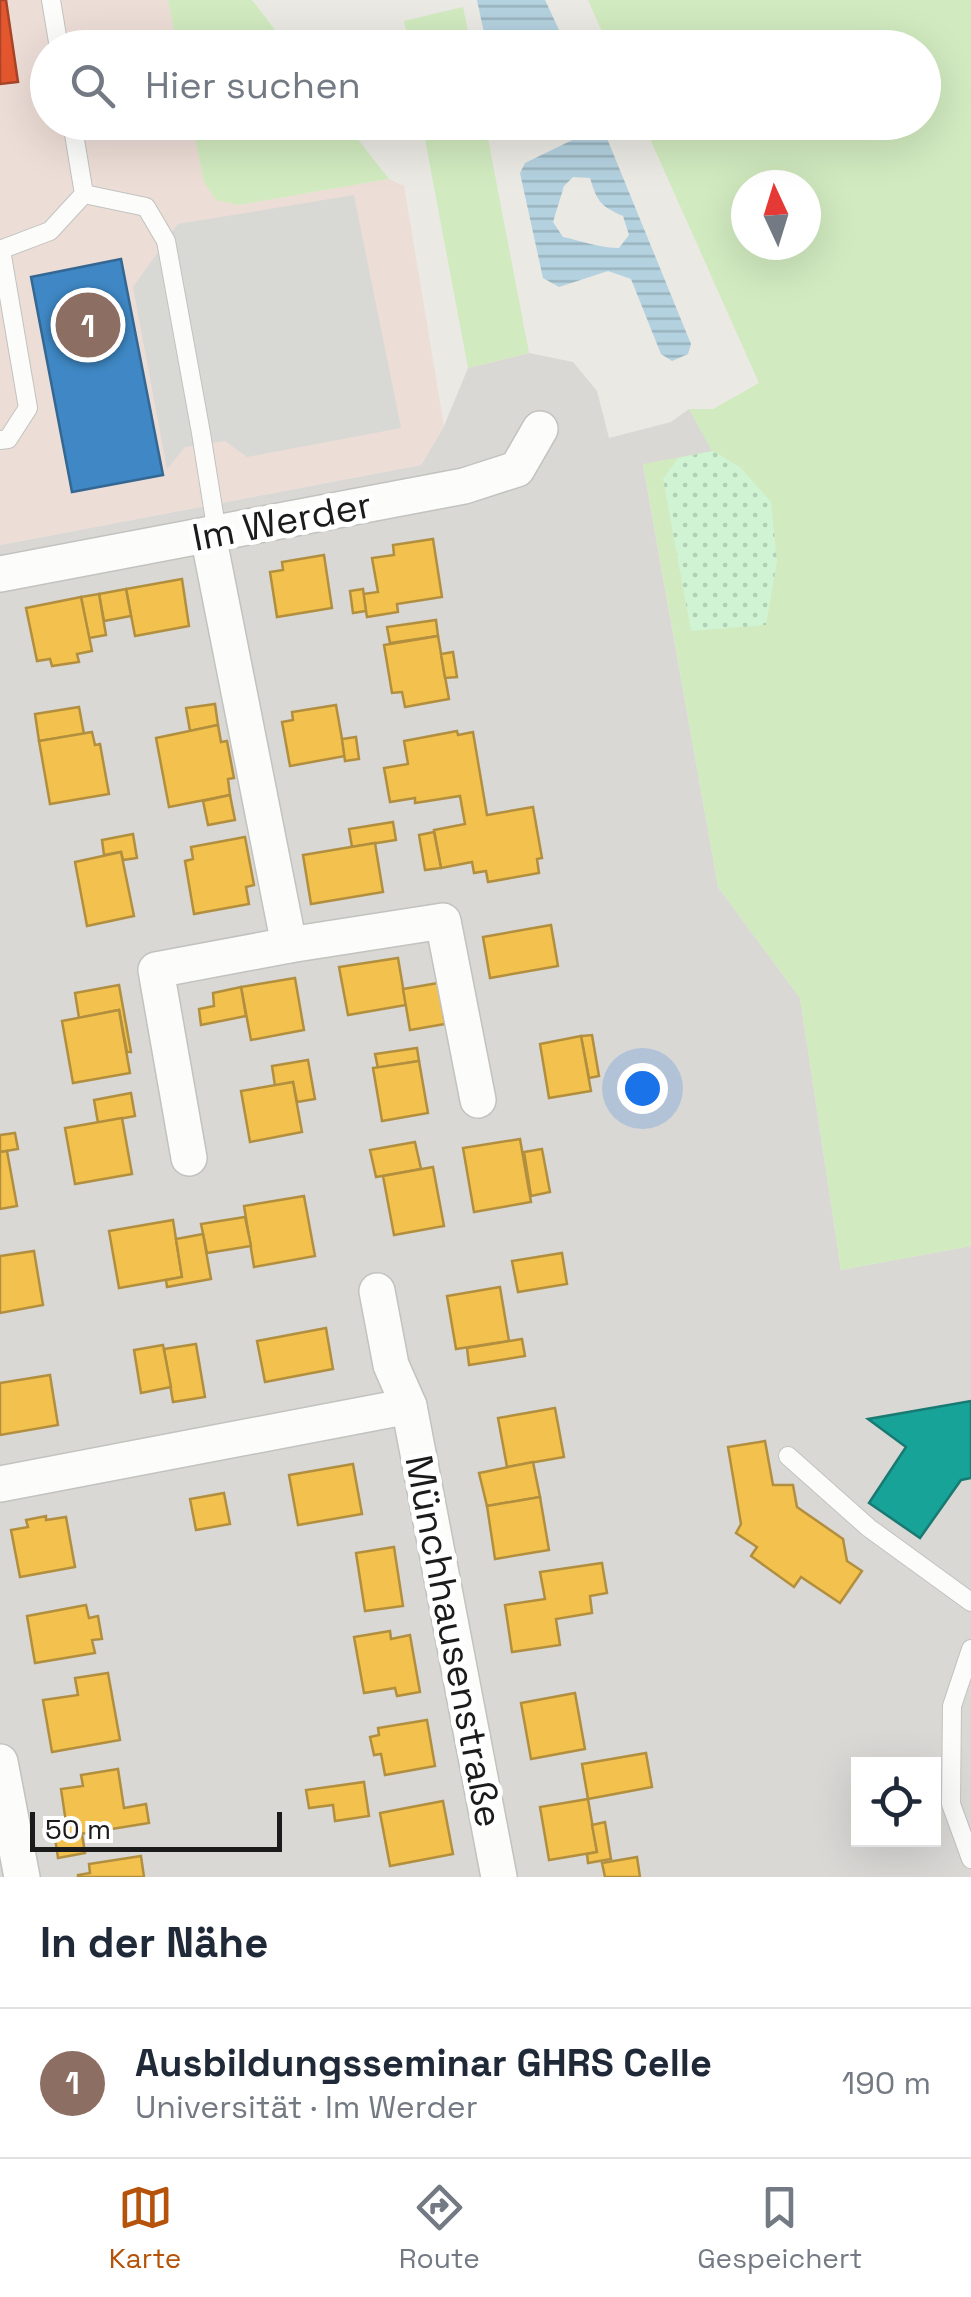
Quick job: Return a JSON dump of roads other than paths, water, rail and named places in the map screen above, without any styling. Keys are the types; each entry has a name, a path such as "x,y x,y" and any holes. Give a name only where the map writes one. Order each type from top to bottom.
{"street":[{"name":"Im Werder","path":"0,574 464,486 517,469 540,429"},
{"path":"212,534 289,946"},
{"path":"189,1158 156,970 443,921 478,1100"},
{"name":"Münchhausenstraße","path":"377,1291 391,1365 409,1406 499,1877"},
{"name":"Münchhausenstraße","path":"0,1484 409,1406"},
{"path":"0,1762 22,1877"}],"lane":[{"path":"51,0 56,30"},
{"path":"75,140 84,194"},
{"path":"0,440 8,439 28,408 0,250 50,231 84,194"},
{"path":"84,194 146,207 166,240 201,432 212,534"},
{"path":"788,1456 869,1528 971,1602"},
{"path":"971,1649 952,1706 951,1804 971,1859"}],"water":[{"path":"477,0 545,0 559,30 483,30"},
{"path":"572,140 608,140 691,344 688,354 672,361 661,354 631,279 608,271 559,287 543,278 520,173 525,163","holes":["573,177 590,178 600,202 623,216 629,235 619,248 563,237 553,222 564,186"]}],"place":[{"name":"Ausbildungsseminar GHRS Celle","path":"88,325"}]}
